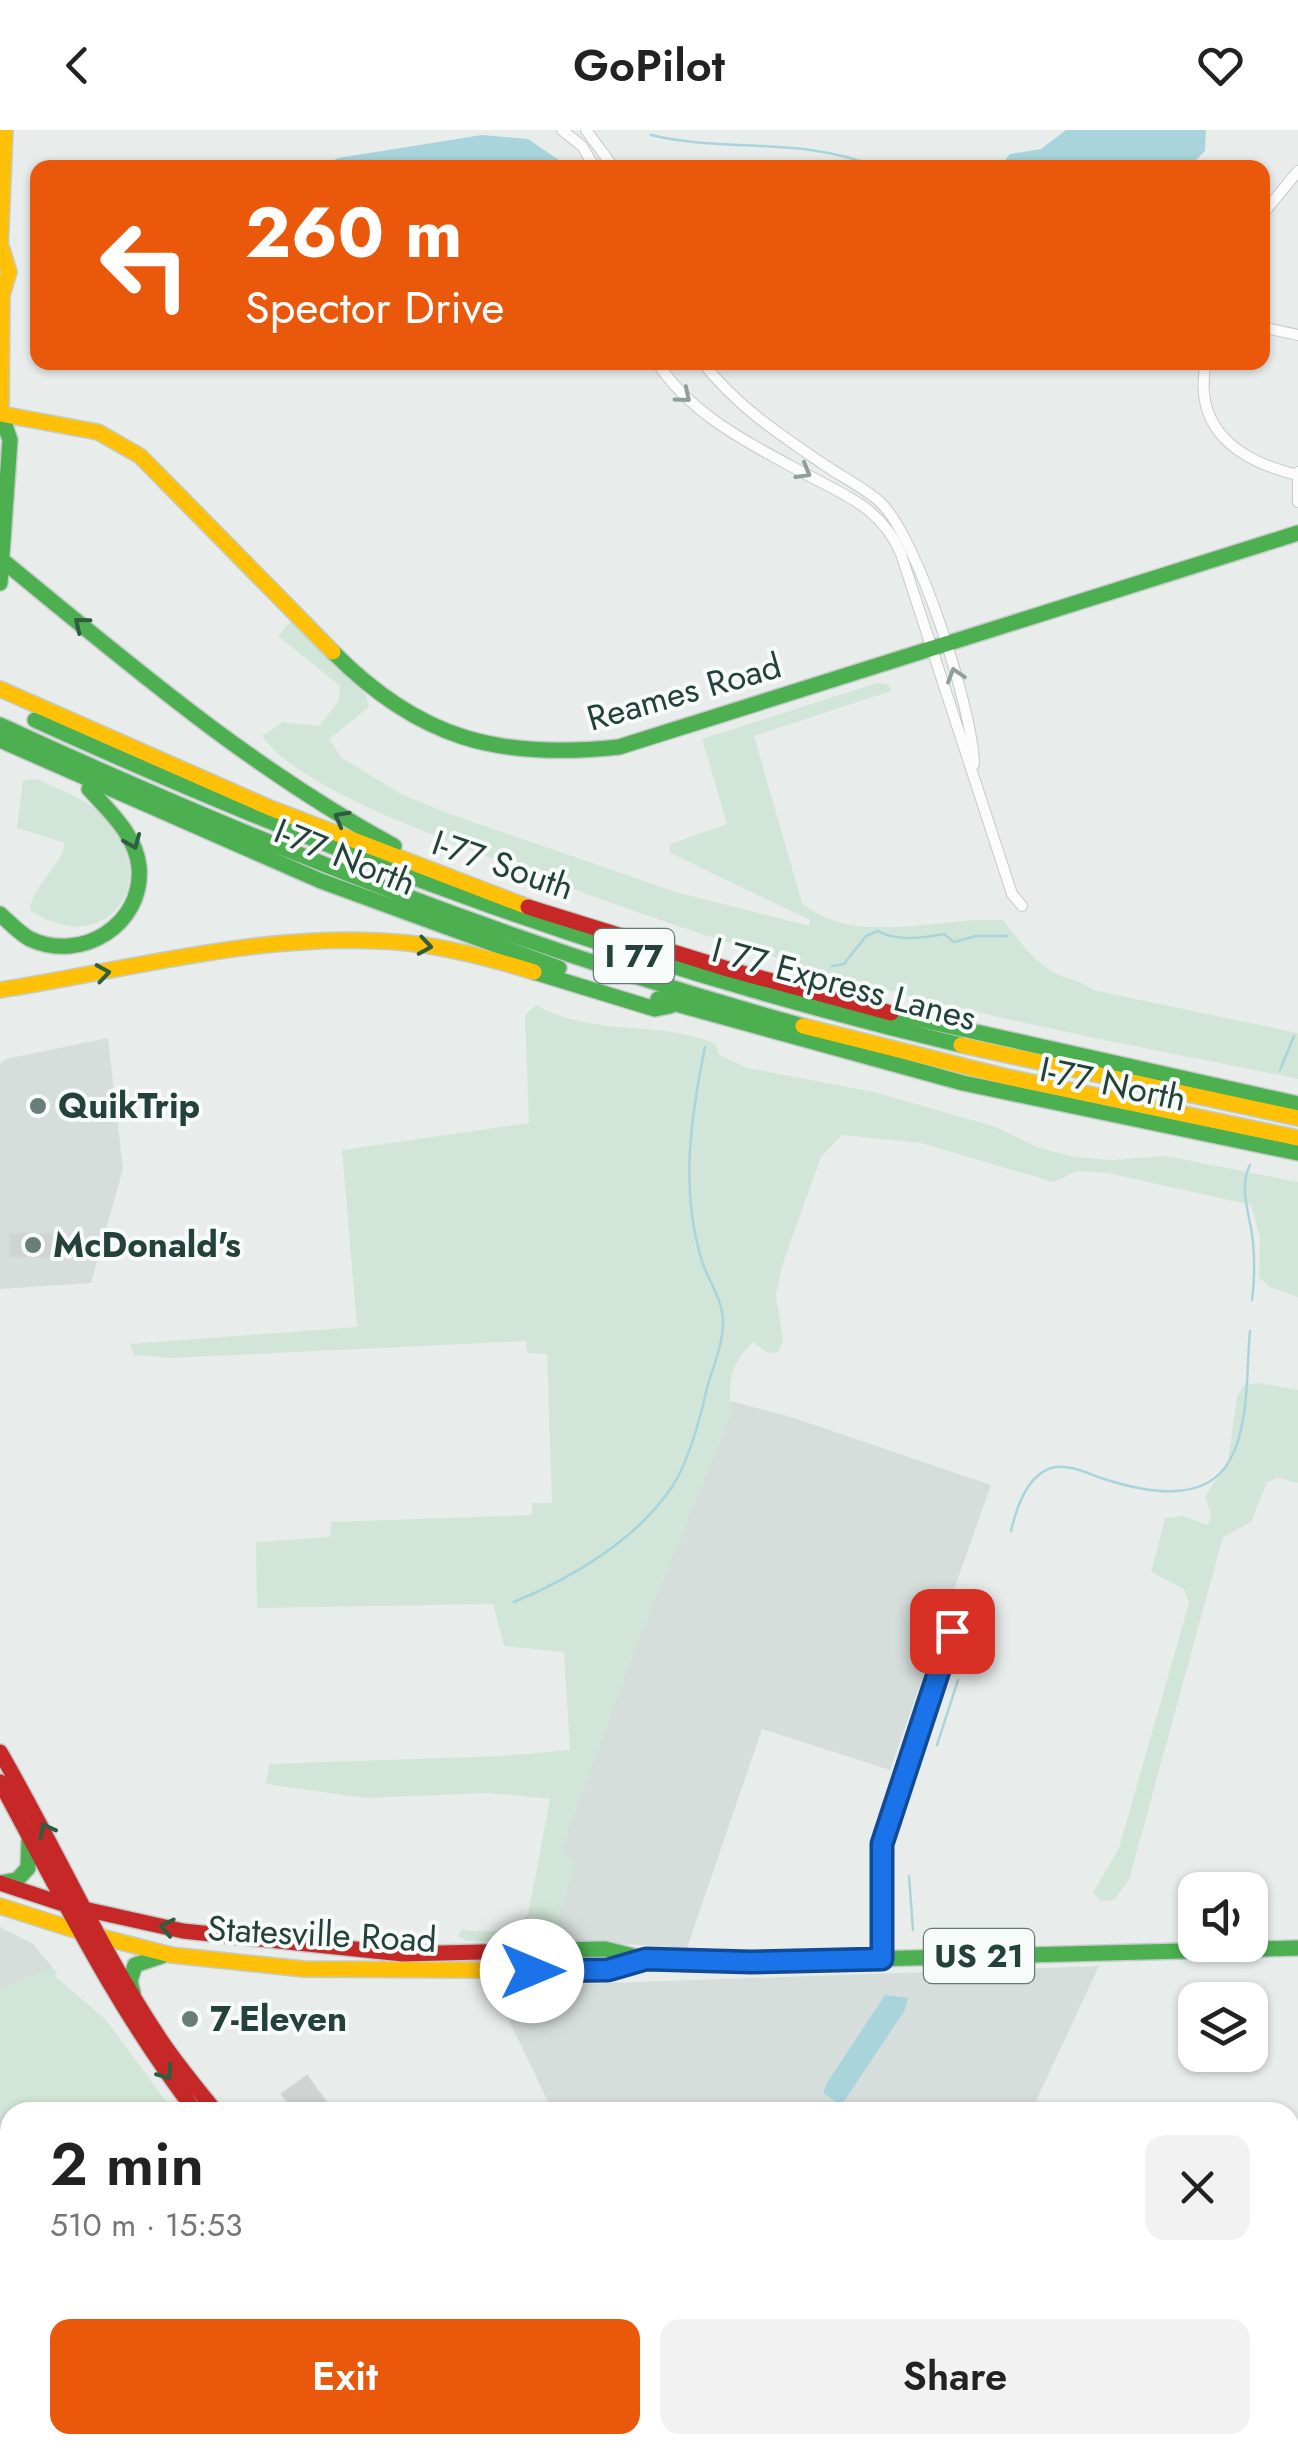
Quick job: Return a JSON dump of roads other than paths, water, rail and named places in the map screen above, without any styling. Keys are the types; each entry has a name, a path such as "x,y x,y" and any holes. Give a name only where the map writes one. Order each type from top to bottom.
{"main road":[{"path":"0,583 10,440 0,414 0,294 10,282 10,263 1,250 4,130"},
{"name":"Reames Road","path":"0,414 98,432 130,449 370,688 421,721 488,746 553,753 620,746 1298,533"},
{"path":"2,560 292,788 343,820 490,894"},
{"name":"I-77 South","path":"0,689 240,796 490,894 666,952 870,1010 1058,1055 1298,1104"},
{"name":"I 77 Express Lanes","path":"0,704 286,831 592,943 902,1032 1070,1072 1298,1118"},
{"name":"I 77 Express Lanes","path":"0,725 326,868 621,974 949,1065 1298,1138"},
{"name":"I-77 North","path":"0,740 395,910 677,1005 858,1057 1017,1095 1298,1152"},
{"path":"0,914 29,940 55,948 73,947 110,932 135,900 141,870 133,837 111,808 69,772"},
{"path":"2,990 288,944 354,940 450,950 655,1009 677,1005"},
{"path":"0,1752 98,1936 160,2041 208,2102"},
{"path":"0,1782 28,1829 78,1931 148,2050 188,2102"},
{"path":"0,1883 17,1880 28,1868 28,1829"},
{"name":"Statesville Road","path":"0,1883 88,1911 183,1931 403,1954 606,1948 646,1959 751,1962 1298,1948"},
{"name":"Statesville Road","path":"0,1906 78,1931 172,1954 304,1969 608,1970 646,1959"},
{"path":"135,1998 130,1981 134,1965 172,1954"},
{"path":"402,1972 403,1954"}],"street":[{"path":"562,130 582,146 591,160"},
{"path":"586,130 608,160"},
{"path":"1270,205 1298,171"},
{"path":"1270,329 1298,335"},
{"path":"661,370 673,388 719,424 855,497 878,517 901,554 939,647"},
{"path":"708,370 732,400 888,510 909,541 960,741 974,770 1012,894 1022,906"},
{"path":"1206,370 1204,398 1224,438 1240,455 1298,473 1298,502"},
{"path":"882,1959 882,1844 952,1631"}],"water":[{"path":"1066,130 1206,130 1205,151 1196,160 1005,160 1010,154 1041,149"},
{"path":"482,135 528,139 559,160 334,160"},
{"path":"885,1995 908,1998 905,2010 845,2100 836,2102 823,2093"}],"waterway":[{"path":"651,135 794,148 856,160"},
{"path":"832,966 844,964 866,936 878,931 902,938 944,934 954,942 976,936 1007,936"},
{"path":"1280,1070 1294,1036"},
{"path":"514,1602 580,1569 640,1524 672,1487 693,1439 720,1347 723,1322 701,1258 689,1179 692,1126 705,1047"},
{"path":"1250,1165 1245,1188 1254,1254 1252,1300"},
{"path":"1011,1531 1029,1486 1051,1468 1071,1468 1155,1491 1190,1489 1219,1474 1230,1460 1241,1430 1250,1331"},
{"path":"937,1745 958,1680"},
{"path":"909,1876 913,1930"}],"place":[{"name":"QuikTrip","path":"38,1106"},
{"name":"McDonald's","path":"33,1245"},
{"name":"7-Eleven","path":"190,2019"}]}
